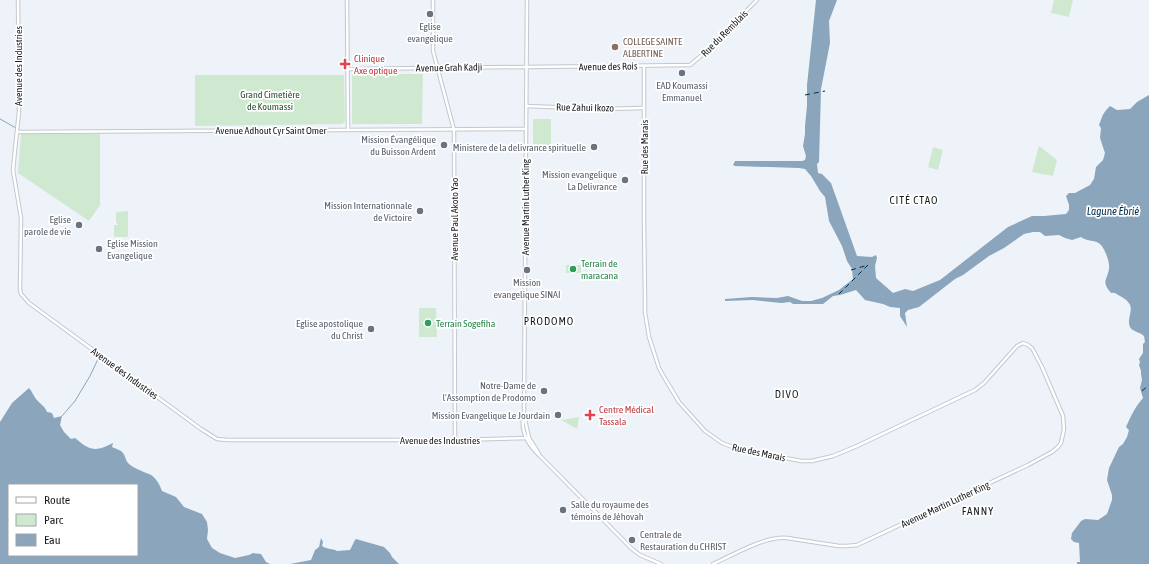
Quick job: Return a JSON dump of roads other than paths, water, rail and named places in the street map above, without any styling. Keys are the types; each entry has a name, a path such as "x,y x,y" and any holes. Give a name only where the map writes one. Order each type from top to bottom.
{"street":[{"name":"Avenue des Industries","path":"18,0 19,111 13,170 21,218 19,285 21,294 29,303 205,432 217,439 455,440 529,438"},
{"path":"347,0 348,129"},
{"name":"Avenue Paul Akoto Yao","path":"433,0 433,51 454,130 455,440"},
{"name":"Avenue Martin Luther King","path":"527,0 524,414 529,438 541,457"},
{"name":"Rue du Remblais","path":"690,65 708,50 757,0"},
{"name":"Avenue des Rois","path":"526,67 690,65"},
{"name":"Rue des Marais","path":"644,66 645,312 648,337 658,368 675,395 704,430 716,439 728,446 738,449 801,461 812,461 833,456 884,434 975,390 984,383 1020,344"},
{"name":"Avenue Grah Kadji","path":"348,69 526,67"},
{"name":"Rue Zahui Ikozo","path":"526,106 601,109 644,108"},
{"name":"Avenue Adhout Cyr Saint Omer","path":"17,132 526,129"},
{"name":"Avenue Martin Luther King","path":"713,564 765,541 777,538 847,546 857,544 1028,465 1052,452 1061,443 1064,429 1063,416 1031,346 1020,344"},
{"name":"Avenue Martin Luther King","path":"524,414 522,422 525,439 533,450 632,548 640,555 661,564"}],"water":[{"name":"Lagune Ébrié","path":"816,0 837,0 829,21 830,43 821,89 819,162 817,164 818,173 822,174 831,183 857,256 872,257 876,255 876,278 893,293 905,289 913,291 940,280 1008,227 1032,216 1066,214 1069,210 1069,205 1066,196 1069,193 1075,193 1090,185 1094,179 1096,167 1103,160 1105,153 1100,138 1101,128 1099,125 1104,113 1110,106 1117,110 1130,109 1137,102 1149,95 1149,564 1077,564 1077,562 1080,562 1079,543 1074,542 1071,539 1072,533 1081,521 1085,519 1098,520 1107,514 1112,500 1112,495 1107,480 1109,468 1119,447 1123,444 1127,437 1129,430 1126,427 1135,408 1143,398 1140,388 1142,380 1139,359 1143,353 1143,344 1145,342 1144,336 1130,327 1129,321 1131,308 1128,302 1116,293 1111,293 1106,286 1105,283 1109,264 1104,250 1099,243 1086,240 1081,237 1072,240 1059,235 1045,236 1040,232 1024,234 955,279 919,307 908,310 905,313 907,327 900,316 900,308 890,307 865,300 856,290 833,296 823,304 793,304 790,302 781,303 753,300 725,301 725,299 752,297 777,298 788,296 802,301 811,301 822,298 839,290 853,279 852,269 829,221 825,197 805,169 733,165 735,161 805,160 806,156 803,146 807,106 807,85"},
{"path":"29,388 47,412 52,413 54,418 62,416 60,425 71,439 75,438 85,446 93,449 102,448 113,443 112,447 120,450 124,454 129,464 153,477 159,484 162,491 176,497 184,507 202,514 207,522 207,539 212,548 220,553 235,558 253,553 261,554 266,562 270,564 0,564 0,422 12,403"},
{"path":"321,538 323,542 322,546 337,551 350,550 356,539 384,547 399,564 290,564 311,560 315,550 319,547"}],"waterway":[{"path":"0,119 16,128"},
{"path":"62,416 75,401 98,359"}],"place":[{"name":"Eglise evangelique","path":"430,14"},
{"name":"COLLEGE SAINTE ALBERTINE","path":"615,47"},
{"name":"Clinique Axe optique","path":"345,64"},
{"name":"EAD Koumassi Emmanuel","path":"682,73"},
{"name":"Mission Évangélique du Buisson Ardent","path":"444,145"},
{"name":"Ministere de la delivrance spirituelle","path":"594,147"},
{"name":"Mission evangelique La Delivrance","path":"625,180"},
{"name":"Mission Internationnale de Victoire","path":"420,211"},
{"name":"Eglise parole de vie","path":"79,225"},
{"name":"Eglise Mission Evangelique","path":"99,249"},
{"name":"Terrain de maracana","path":"573,269"},
{"name":"Mission evangelique SINAI","path":"527,270"},
{"name":"Terrain Sogefiha","path":"428,323"},
{"name":"Eglise apostolique du Christ","path":"371,329"},
{"name":"Notre-Dame de l'Assomption de Prodomo","path":"544,391"},
{"name":"Mission Evangelique Le Jourdain","path":"558,415"},
{"name":"Centre Médical Tassala","path":"590,415"},
{"name":"Salle du royaume des témoins de Jéhovah","path":"563,510"},
{"name":"Centrale de Restauration du CHRIST","path":"632,540"}],"district":[{"name":"CITÉ CTAO","path":"914,200"},
{"name":"PRODOMO","path":"549,321"},
{"name":"DIVO","path":"787,394"},
{"name":"FANNY","path":"978,511"}],"park label":[{"name":"Grand Cimetière de Koumassi","path":"270,100"}]}
